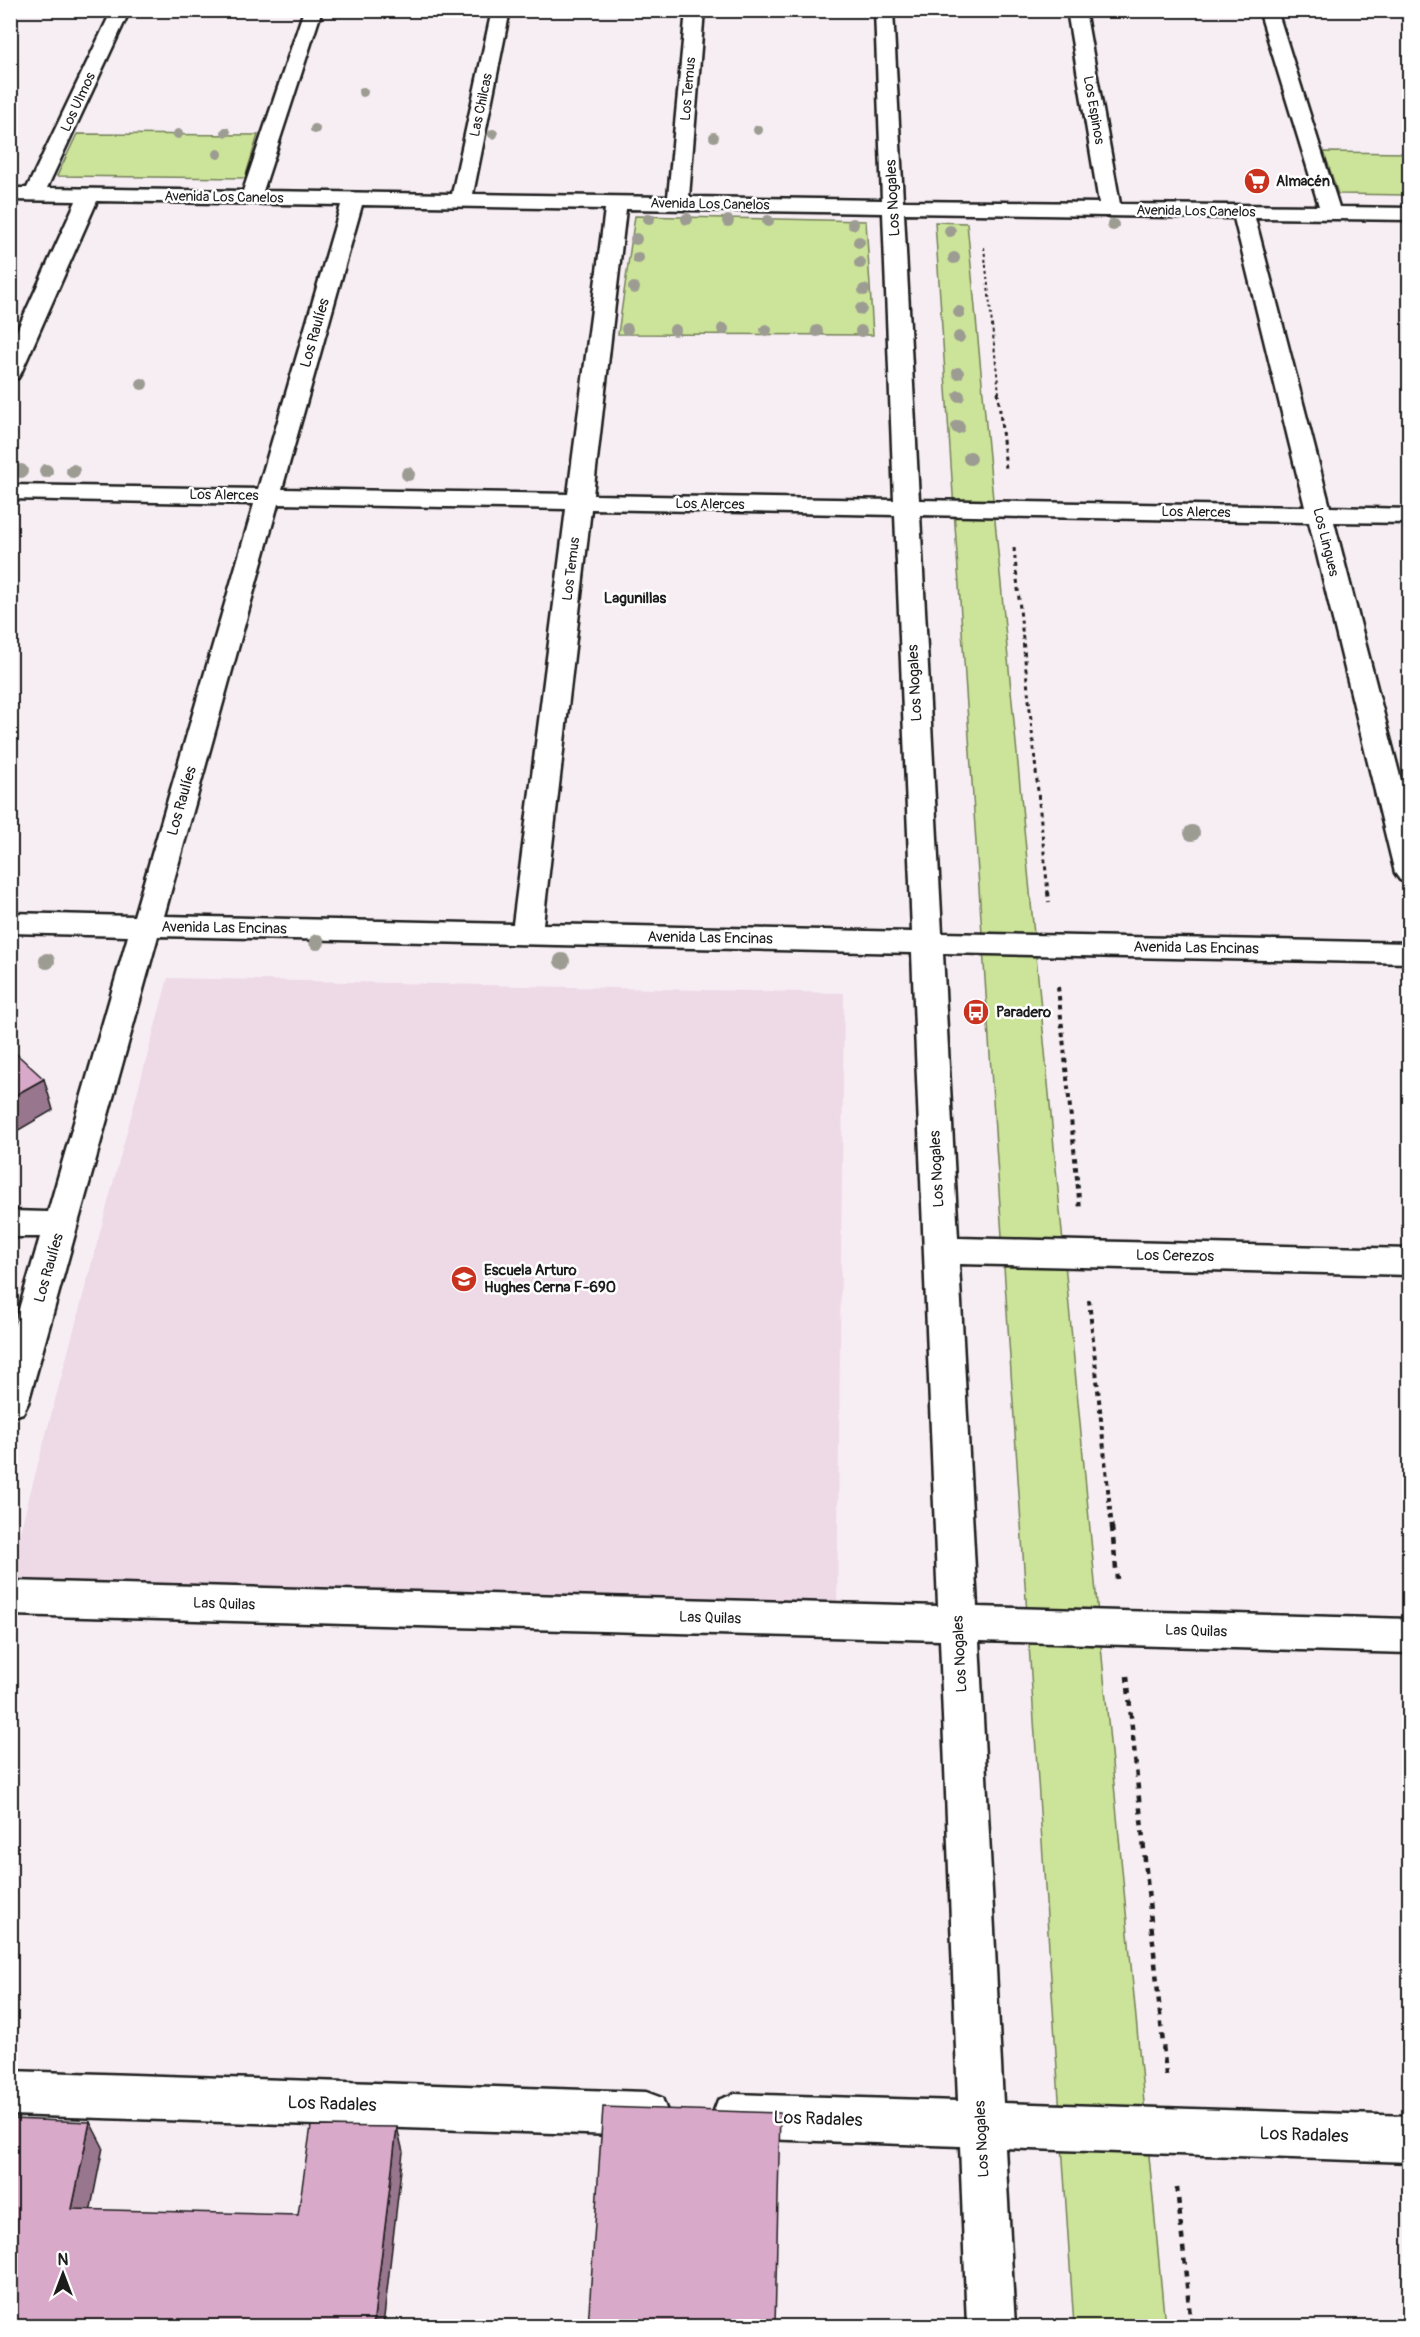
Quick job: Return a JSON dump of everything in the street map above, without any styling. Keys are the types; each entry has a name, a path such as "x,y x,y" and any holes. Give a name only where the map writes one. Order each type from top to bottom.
{"street":[{"name":"Los Ulmos","path":"34,194 121,10"},
{"path":"251,197 314,10"},
{"name":"Las Chilcas","path":"461,200 501,10"},
{"name":"Los Temus","path":"678,204 695,10"},
{"name":"Los Nogales","path":"884,10 991,2326"},
{"name":"Los Espinos","path":"1076,10 1111,210"},
{"path":"1268,10 1331,213"},
{"name":"Avenida Los Canelos","path":"10,194 1410,214"},
{"path":"10,373 89,195"},
{"name":"Los Raulíes","path":"10,1403 353,199"},
{"name":"Los Temus","path":"527,934 616,203"},
{"name":"Los Lingues","path":"1243,212 1410,873"},
{"name":"Los Alerces","path":"10,492 1410,516"},
{"name":"Avenida Las Encinas","path":"10,924 1410,953"},
{"path":"10,1224 61,1226"},
{"name":"Los Cerezos","path":"941,1251 1410,1262"},
{"name":"Las Quilas","path":"10,1598 1410,1636"},
{"name":"Los Radales","path":"10,2093 1410,2139"}],"shaded area":[{"name":"Escuela Arturo Hughes Cerna F-690","path":"168,978 844,993 837,1618 11,1593 11,1565"}],"green space":[{"path":"77,134 258,135 245,178 57,176"},
{"path":"1324,152 1409,153 1409,195 1338,194"},
{"path":"635,216 866,221 873,335 618,334"},
{"path":"935,222 967,223 1165,2326 1074,2326"}],"building":[{"path":"10,1048 44,1079 10,1098"},
{"path":"603,2107 780,2113 775,2326 588,2326"},
{"path":"10,2119 90,2122 72,2209 298,2215 311,2126 397,2127 373,2326 10,2326"}],"place":[{"name":"Almacén","path":"1257,181"},
{"name":"Paradero","path":"976,1012"},
{"name":"Escuela Arturo Hughes Cerna F-690","path":"464,1279"}],"district":[{"name":"Lagunillas","path":"635,598"}]}
